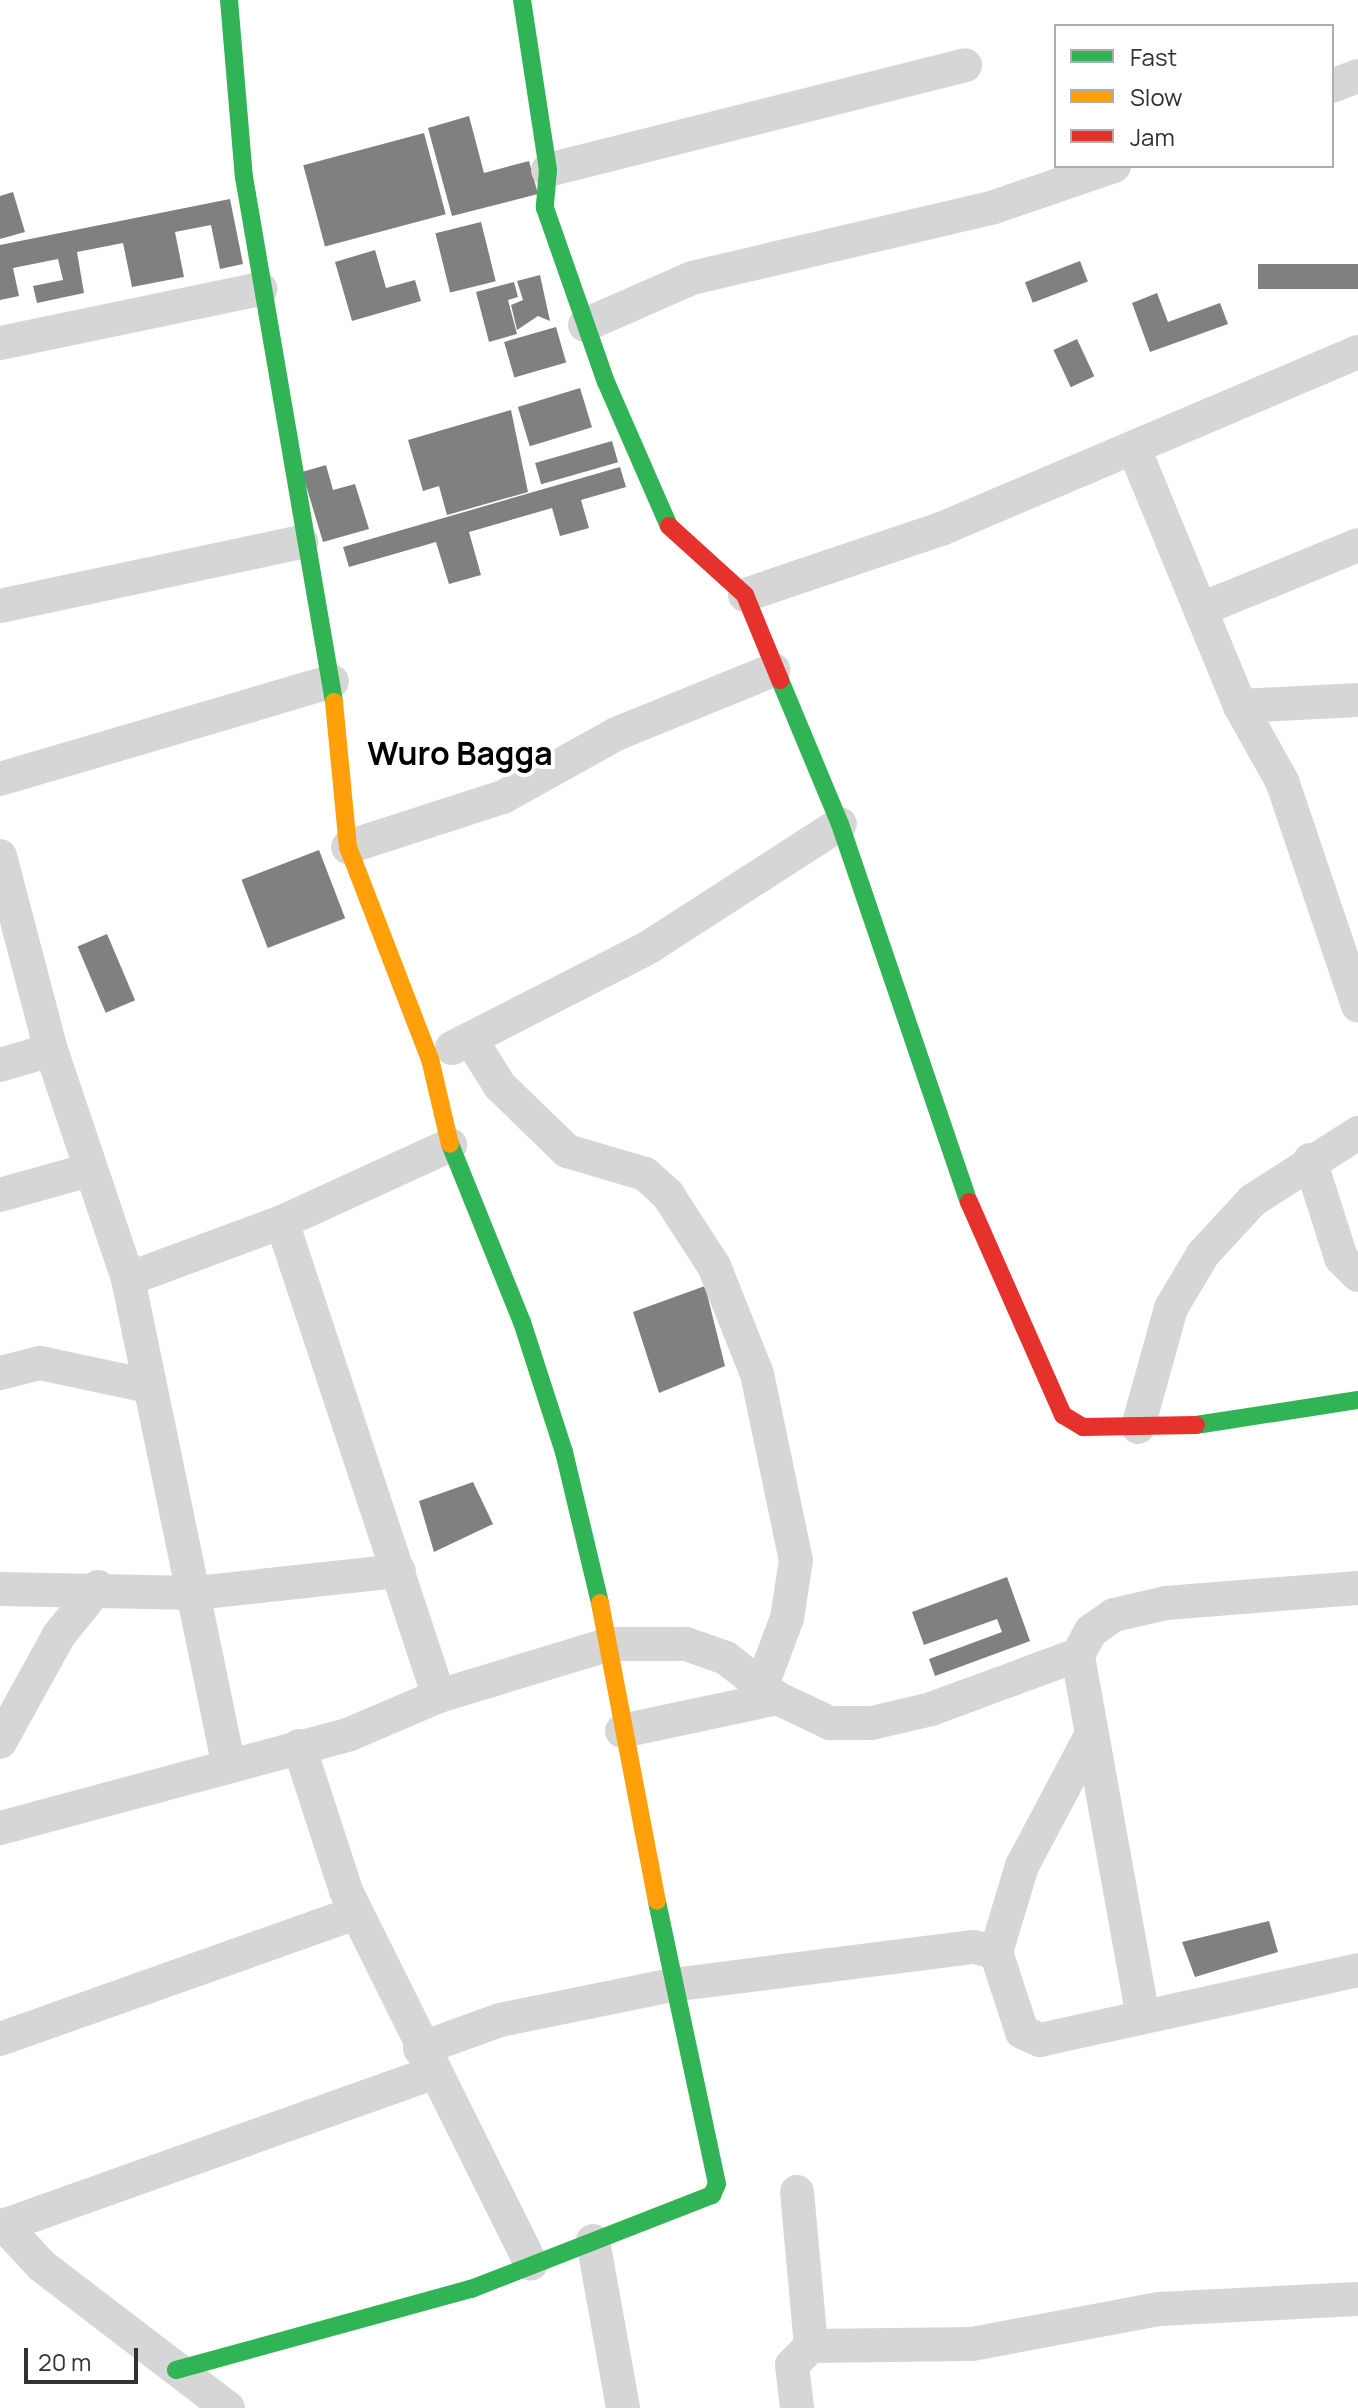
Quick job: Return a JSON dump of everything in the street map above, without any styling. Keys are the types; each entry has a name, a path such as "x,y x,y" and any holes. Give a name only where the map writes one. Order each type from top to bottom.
{"street":[{"path":"176,2370 471,2289 716,2190 622,1731 610,1644 555,1423 450,1145 430,1059 348,847 332,681 301,542 260,289 229,0"},
{"path":"522,0 548,170 545,208 585,325 672,534 745,595 840,824 921,1082 1063,1415 1077,1426 1221,1425 1358,1400"},
{"path":"548,170 965,65"},
{"path":"1334,85 1358,76"},
{"path":"585,325 692,278 994,207 1108,168"},
{"path":"0,343 260,289"},
{"path":"745,595 941,529 1135,451 1358,352"},
{"path":"1135,451 1204,608 1240,706 1282,781 1358,1006"},
{"path":"0,606 301,542"},
{"path":"1204,608 1358,545"},
{"path":"348,847 503,797 616,734 774,670"},
{"path":"0,779 332,681"},
{"path":"1240,706 1358,700"},
{"path":"430,1059 649,947 840,824"},
{"path":"0,856 51,1050 128,1279 148,1386 196,1593 228,1763"},
{"path":"471,1040 500,1086 567,1151 645,1174 668,1195 714,1266 757,1374 796,1560 787,1618 769,1692"},
{"path":"0,1065 51,1050"},
{"path":"1138,1427 1171,1308 1203,1254 1253,1200 1310,1160 1358,1133"},
{"path":"128,1279 282,1222 450,1145"},
{"path":"1310,1160 1341,1258 1358,1275"},
{"path":"0,1195 89,1170"},
{"path":"282,1222 439,1696"},
{"path":"0,1373 40,1363 148,1386"},
{"path":"0,1589 98,1587 196,1593 399,1571"},
{"path":"0,1742 59,1635 98,1587"},
{"path":"1142,2012 1078,1655 1091,1631 1114,1615 1166,1603 1358,1588"},
{"path":"0,1828 228,1763 350,1734 439,1696 610,1644 686,1644 726,1658 769,1692 830,1723 872,1723 1078,1655"},
{"path":"622,1731 769,1692"},
{"path":"1092,1734 1022,1866 996,1952 1028,2038 1142,2012 1358,1970"},
{"path":"299,1746 356,1913 426,2061 531,2264"},
{"path":"0,2039 356,1913"},
{"path":"228,2408 42,2266 2,2226 426,2061 500,2020 672,1985 974,1947 996,1952"},
{"path":"797,2192 811,2346"},
{"path":"593,2241 623,2408"},
{"path":"797,2408 792,2365 811,2346 972,2344 1159,2309 1358,2299"}],"building":[{"path":"469,116 484,173 529,161 538,194 452,216 428,128"},
{"path":"424,133 446,214 325,246 303,165"},
{"path":"13,192 25,232 0,239 0,196"},
{"path":"230,199 243,264 220,269 211,225 175,232 184,277 132,287 123,243 77,252 84,293 37,303 33,286 63,280 58,259 13,268 19,296 0,300 0,245"},
{"path":"481,222 496,281 450,293 435,233"},
{"path":"375,250 386,288 415,280 421,301 352,321 335,262"},
{"path":"1080,261 1088,282 1033,303 1025,282"},
{"path":"1258,264 1358,264 1358,289 1258,289"},
{"path":"540,275 550,321 538,316 517,330 511,305 523,300 517,281"},
{"path":"514,282 518,297 508,300 517,334 489,342 476,292"},
{"path":"1157,293 1168,322 1220,303 1228,324 1150,352 1132,303"},
{"path":"556,327 566,363 514,377 504,342"},
{"path":"1077,339 1094,376 1071,387 1053,350"},
{"path":"580,388 592,427 530,446 518,407"},
{"path":"511,410 528,492 447,515 439,486 423,491 408,440"},
{"path":"612,441 618,462 541,484 535,463"},
{"path":"326,465 333,490 355,484 369,529 323,542 302,472"},
{"path":"620,467 626,487 581,500 589,528 560,536 552,508 469,532 481,575 449,584 436,542 349,567 343,547"},
{"path":"319,850 345,918 268,948 242,880"},
{"path":"107,934 135,1000 106,1013 78,947"},
{"path":"705,1286 725,1366 659,1393 633,1312"},
{"path":"473,1482 493,1524 434,1552 419,1501"},
{"path":"1007,1577 1030,1641 935,1676 929,1659 1002,1632 997,1619 924,1645 912,1612"},
{"path":"1269,1921 1278,1952 1195,1977 1182,1942"}],"traffic: fast":[{"path":"229,0 244,177 334,702"},
{"path":"522,0 548,170 545,208 606,382 669,526"},
{"path":"780,680 840,824 969,1202"},
{"path":"450,1144 522,1322 564,1452 600,1603"},
{"path":"1196,1425 1358,1400"},
{"path":"176,2370 471,2289 712,2195 717,2184 657,1901"}],"traffic: slow":[{"path":"334,702 348,847 430,1059 450,1144"},
{"path":"600,1603 657,1901"}],"traffic: jam":[{"path":"669,526 745,595 780,680"},
{"path":"969,1202 1063,1415 1083,1427 1196,1425"}],"district":[{"name":"Wuro Bagga","path":"460,753"}]}
